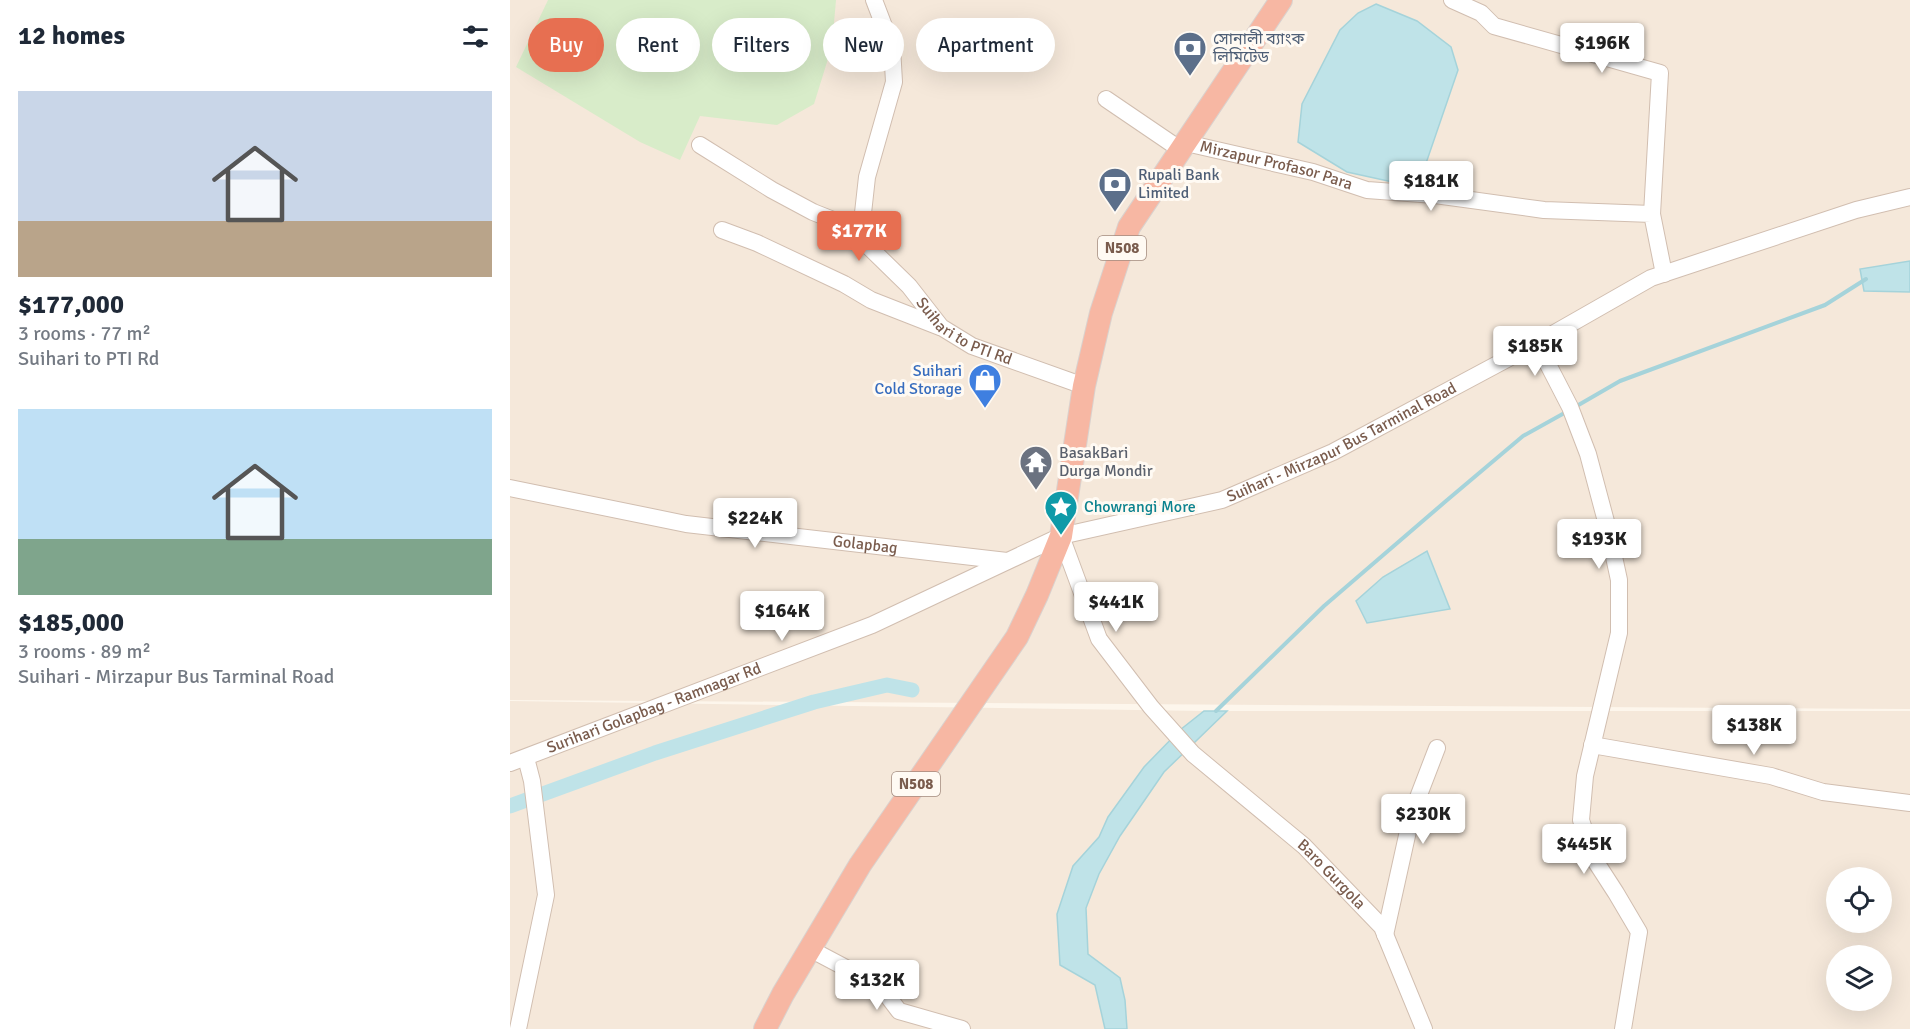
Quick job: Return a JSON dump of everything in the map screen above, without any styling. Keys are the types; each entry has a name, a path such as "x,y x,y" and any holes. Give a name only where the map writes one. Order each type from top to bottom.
{"highway":[{"name":"N508","path":"765,1029 783,994 860,866 1017,636 1061,536 1084,386 1101,313 1130,227 1281,0"}],"street":[{"path":"700,146 803,207 861,231 867,177 894,82 892,47 874,0"},
{"path":"1452,0 1481,13 1494,26 1660,73 1652,214 1664,274"},
{"path":"1106,99 1184,146"},
{"name":"Mirzapur Profasor Para","path":"1184,146 1313,172 1367,190 1435,195 1544,210 1652,214"},
{"name":"Suihari - Mirzapur Bus Tarminal Road","path":"1061,536 1222,501 1333,452 1537,343 1650,278 1856,210 1910,197"},
{"path":"722,230 757,243 844,284 871,300 941,327"},
{"name":"Suihari to PTI Rd","path":"861,231 868,246 909,286 941,327 972,346 1084,386"},
{"path":"1537,343 1564,395 1588,454 1619,580 1619,633 1592,744 1581,820 1594,859 1639,932 1623,1029"},
{"name":"Golapbag","path":"510,488 686,524 1008,561"},
{"name":"Surihari Golapbag - Ramnagar Rd","path":"518,760 872,625 1061,536"},
{"name":"Baro Gurgola","path":"1061,536 1099,639 1151,707 1193,754 1304,846 1382,927 1424,1029"},
{"path":"1592,744 1771,776 1823,792 1910,803"},
{"path":"1385,935 1412,813 1437,748"},
{"path":"518,760 532,781 546,895 517,1004 518,1029"},
{"path":"810,949 880,986 899,1011 962,1029"}],"shaded area":[{"path":"510,0 1910,0 1910,709 510,700"},
{"path":"510,701 1204,711 1910,711 1910,1029 510,1029"}],"green space":[{"path":"548,0 836,0 834,18 823,18 824,72 814,104 777,125 700,116 680,160 640,142 516,67 528,42 528,72 604,72 604,18 539,18"}],"water":[{"path":"1376,4 1417,21 1451,47 1458,70 1422,175 1397,183 1347,172 1298,142 1302,104 1340,30 1358,13"},
{"path":"1910,261 1910,292 1864,291 1860,269"},
{"path":"1427,551 1450,609 1367,623 1356,601 1383,577"},
{"path":"1204,711 1227,711 1164,772 1120,836 1099,874 1086,908 1088,954 1120,978 1125,1000 1127,1029 1105,1029 1095,985 1060,965 1057,914 1073,866 1099,837 1108,817 1144,767 1180,730"}],"waterway":[{"path":"1575,407 1620,381 1825,305 1866,279"},
{"path":"1216,711 1324,606 1446,501 1523,436 1568,411"},
{"path":"510,806 655,753 814,702 887,685 912,690"}],"place":[{"name":"সোনালী ব্যাংক লিমিটেড","path":"1190,77"},
{"name":"Rupali Bank Limited","path":"1115,213"},
{"name":"Suihari Cold Storage","path":"985,409"},
{"name":"BasakBari Durga Mondir","path":"1036,491"},
{"name":"Chowrangi More","path":"1061,536"}]}
